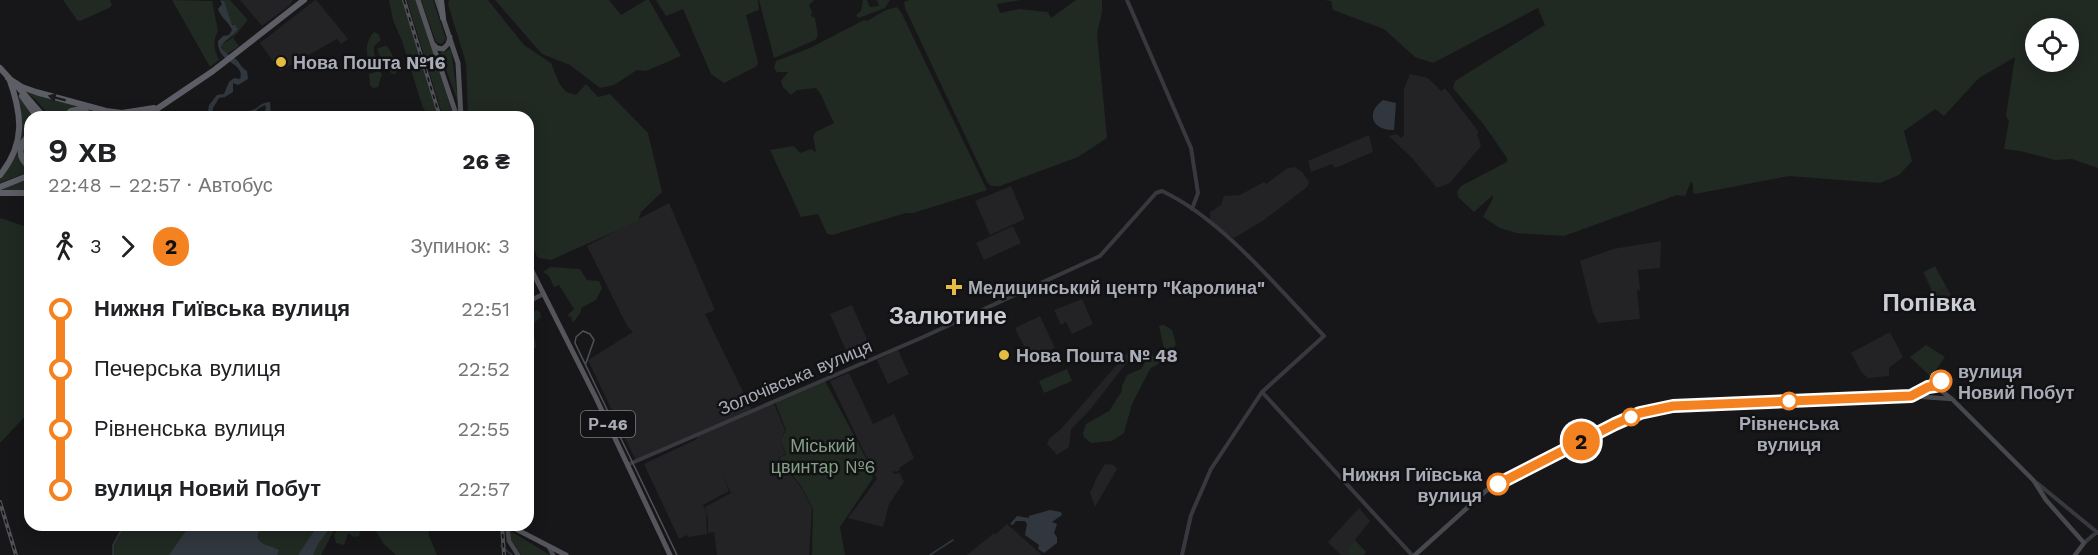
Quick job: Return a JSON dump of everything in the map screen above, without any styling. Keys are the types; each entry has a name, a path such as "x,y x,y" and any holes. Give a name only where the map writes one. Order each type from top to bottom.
{"highway":[{"path":"154,111 213,71 304,0"},
{"path":"441,0 443,18"},
{"path":"0,68 39,111"},
{"path":"11,80 29,90 106,111"},
{"path":"11,80 33,111"},
{"path":"0,175 16,148 20,129 18,108 11,80"},
{"path":"143,111 173,99"},
{"path":"160,111 173,99"},
{"path":"24,140 20,152 24,162"},
{"path":"0,187 24,177"},
{"path":"0,193 24,193"}],"main road":[{"path":"418,0 457,111"},
{"path":"437,0 458,66 459,111"},
{"path":"432,43 436,47 443,48 449,43 450,36"},
{"name":"Р-46","path":"534,275 596,398 670,555"},
{"path":"534,299 543,294"},
{"path":"1911,396 1932,386 1940,389 1952,399 2034,481 2046,500 2084,543 2075,555"},
{"path":"1936,397 1940,389"},
{"path":"1924,390 1926,397"},
{"path":"1413,555 1487,490 1640,413 1673,406 1911,396 1952,399"},
{"path":"508,531 509,540 518,555"},
{"path":"520,531 566,555"},
{"path":"549,547 554,555"}],"street":[{"path":"1127,0 1191,148 1198,193 1192,210 1262,271 1324,336 1262,392 1210,471 1191,515 1182,555"},
{"name":"Золочівська вулиця","path":"627,466 1090,261 1104,252 1156,193 1162,191 1192,210"},
{"path":"1262,392 1413,555"},
{"path":"2034,481 2098,532 2084,543"}],"shaded area":[{"path":"220,0 224,1 232,25 238,29 221,47 247,71 248,79 238,85 233,83 233,92 219,98 213,111 208,111 209,105 217,95 224,94 229,82 234,78 240,79 241,73 219,49 218,41 223,36 229,35 232,30 218,9 222,4"},
{"path":"240,0 293,0 290,5 262,26"},
{"path":"315,0 348,39 341,44 337,39 280,71 260,43"},
{"path":"1410,74 1428,78 1441,91 1445,88 1479,132 1477,134 1481,146 1450,183 1437,188 1412,158 1389,136 1397,134 1401,138 1404,135 1404,89"},
{"path":"1383,100 1396,103 1394,130 1380,128 1374,120 1374,110"},
{"path":"270,102 271,111 265,111 265,105 256,111 247,111 255,109 263,103"},
{"path":"1369,135 1373,152 1335,168 1332,164 1311,172 1308,161"},
{"path":"1295,167 1309,182 1307,187 1264,220 1234,238 1226,235 1210,221 1210,212 1221,205 1224,196 1240,195 1264,182 1266,184 1288,168"},
{"path":"1011,186 1025,219 990,235 975,201"},
{"path":"669,203 715,310 705,314 752,410 773,401 785,430 781,440 785,455 778,458 800,486 812,508 809,555 717,555 714,532 708,533 708,519 705,507 731,493 722,473 729,491 703,505 706,512 707,534 688,537 687,535 679,539 644,464 697,439 696,435 636,461 588,360 633,332 627,326 587,246"},
{"path":"1013,226 1021,243 984,260 976,243"},
{"path":"1661,241 1660,268 1638,270 1640,290 1637,291 1640,319 1598,323 1593,313 1580,261 1613,249"},
{"path":"1935,266 1951,295 1937,302 1923,272"},
{"path":"1082,299 1093,324 1072,334 1066,322 1061,325 1054,310"},
{"path":"852,305 873,353 851,362 830,314"},
{"path":"1040,316 1055,348 1030,359 1015,328"},
{"path":"1890,332 1903,357 1889,368 1889,376 1868,378 1862,373 1851,353"},
{"path":"898,350 909,374 888,384 877,360"},
{"path":"1128,352 1132,356 1089,411 1071,429 1069,447 1057,455 1047,444 1049,439 1061,429"},
{"path":"849,373 873,424 894,414 914,458 899,468 900,470 893,471 893,474 900,473 904,482 889,504 883,527 848,518 877,479 830,381"},
{"path":"1105,464 1114,465 1117,469 1095,507 1090,493"},
{"path":"1359,508 1370,521 1355,540 1366,552 1364,555 1341,555 1328,542"},
{"path":"1050,510 1061,512 1062,515 1052,522 1057,524 1054,533 1057,543 1044,553 1038,549 1039,545 1025,535 1027,524 1025,521 1010,524 1017,516 1029,518 1029,516"},
{"path":"1007,524 1042,555 967,555 994,533 995,535"},
{"path":"186,531 259,531 257,537 259,540 279,550 277,555 169,555"},
{"path":"314,531 328,531 313,555 298,555"}],"green space":[{"path":"63,0 110,0 112,5 80,21"},
{"path":"172,0 212,1 218,31 214,46 219,60 210,67"},
{"path":"223,0 230,0 248,20 233,38 239,46 226,55 221,45 232,38 237,30 231,24"},
{"path":"389,0 402,0 435,103 436,111 425,111 423,108 393,20"},
{"path":"407,0 416,0 452,111 441,111"},
{"path":"421,0 433,0 446,39 442,44 436,42"},
{"path":"449,0 488,0 524,45 551,63 559,83 566,92 576,95 586,84 598,97 610,94 648,133 662,192 641,212 638,221 551,260 538,258 534,250 534,111 468,111 466,63 448,4"},
{"path":"495,0 609,0 621,15 649,0 681,56 646,71 637,70 614,85 600,88 570,65 542,54"},
{"path":"656,0 758,0 759,10 746,15 758,62 757,66 724,83 711,74 683,9 666,16"},
{"path":"759,0 814,0 809,5 811,16 815,18 818,36 815,40 774,58"},
{"path":"863,0 867,0 870,7 879,6 877,0 890,0 885,8 859,18 856,15 861,11"},
{"path":"909,0 1021,0 997,4 1000,13 1019,9 1048,12 1051,18 1076,0 1102,0 1097,34 1107,138 1078,157 1000,186 991,186 987,182 905,8 904,2"},
{"path":"1324,0 2098,0 2098,168 2072,159 2055,160 2004,149 2009,121 2006,116 2015,57 1979,78 1944,116 1935,109 1904,131 1912,161 1899,175 1880,183 1789,176 1695,194 1691,181 1685,196 1677,195 1564,236 1516,233 1500,228 1483,217 1493,195 1474,212 1458,197 1457,192 1461,186 1507,162 1507,158 1484,125 1453,88 1455,81 1545,25 1538,8 1433,63 1415,57 1384,29 1333,10 1331,1"},
{"path":"897,7 987,190 913,213 906,213 832,235 827,234 818,214 801,217 770,150 794,146 800,153 811,149 816,152 813,136 816,132 834,123 816,88 797,90 791,95 783,87 781,81 788,72 777,72 774,68 776,61 810,48 864,20 867,21 886,10"},
{"path":"374,32 381,40 374,46 379,66 372,70 368,69 367,46"},
{"path":"387,46 393,56 396,74 391,73 381,60 377,49"},
{"path":"451,49 458,102 440,53"},
{"path":"379,71 382,74 378,87 373,88 370,85 369,74"},
{"path":"25,91 83,107 109,111 80,109 45,111"},
{"path":"18,95 30,111 24,111 24,141 19,147 24,158 24,173 0,183 0,176 15,154"},
{"path":"24,179 24,193 0,191 0,189"},
{"path":"0,218 24,226 24,417 0,443"},
{"path":"550,267 580,269 587,280 599,281 602,288 596,300 581,308 581,312 573,323 571,317 567,316 574,309 559,285 554,287 549,276 543,272"},
{"path":"1935,267 1946,287 1934,295 1925,272"},
{"path":"534,311 540,312 541,317 534,323"},
{"path":"1164,325 1172,330 1176,344 1169,357 1150,369 1132,404 1124,433 1112,441 1091,443 1084,437 1086,424 1109,411 1122,391 1127,375 1141,369 1148,357 1161,353 1164,349 1159,326"},
{"path":"1926,345 1945,357 1931,377 1910,357"},
{"path":"1067,369 1072,381 1044,393 1039,381"},
{"name":"Міський цвинтар №6","path":"825,381 867,460 873,478 840,527 845,555 812,555 813,509 801,486 779,458 786,455 781,440 786,430 775,402"},
{"path":"121,531 334,531 321,555 113,555 113,544"},
{"path":"336,531 360,531 359,536 354,537 348,533 344,545 336,543 334,535"},
{"path":"376,531 429,531 437,555 396,555 383,543"},
{"path":"509,531 550,555 521,555 510,538"},
{"path":"1355,541 1366,552 1363,555 1349,555 1348,548"}],"waterway":[{"path":"113,555 113,545 121,531"},
{"path":"930,555 953,540"},
{"path":"501,546 512,555"}],"tram line":[{"path":"586,363 594,340 590,334 583,331 576,337 575,343 677,555"}],"railway":[{"path":"404,0 438,111"},
{"path":"0,502 16,555"},
{"path":"502,531 504,555"}],"bus line":[{"name":"2","path":"1498,484 1615,424 1656,408 1741,402 1911,396 1935,386 1937,378 1941,381"}],"place":[{"name":"Нова Пошта №16","path":"281,62"},
{"name":"Медицинський центр \"Каролина\"","path":"954,287"},
{"name":"Нова Пошта № 48","path":"1004,355"},
{"name":"вулиця Новий Побут","path":"1941,381"},
{"name":"Рівненська вулиця","path":"1789,401"},
{"name":"Нижня Гиївська вулиця","path":"1498,484"}],"district":[{"name":"Попівка","path":"1929,303"},
{"name":"Залютине","path":"948,316"}]}
